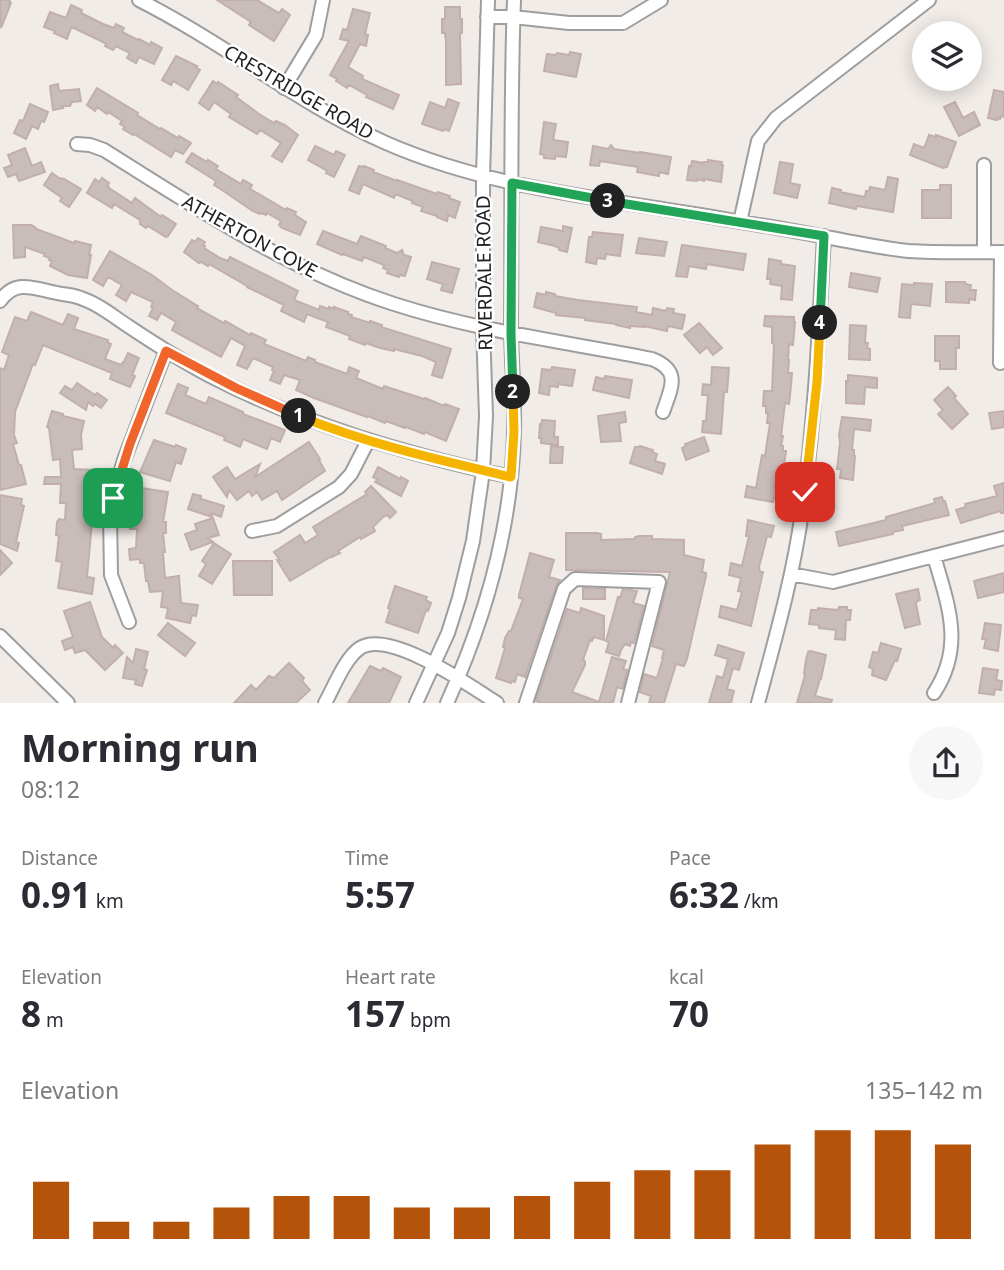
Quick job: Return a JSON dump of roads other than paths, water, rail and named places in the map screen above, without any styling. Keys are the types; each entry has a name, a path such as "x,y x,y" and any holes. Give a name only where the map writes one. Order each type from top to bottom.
{"street":[{"name":"CRESTRIDGE ROAD","path":"139,0 350,126 388,143 483,177 906,251 1003,252"},
{"path":"284,88 316,35 323,0"},
{"name":"RIVERDALE ROAD","path":"416,703 451,621 467,568 483,471 486,416 483,177 488,0"},
{"name":"RIVERDALE ROAD","path":"447,703 476,635 492,583 511,477 514,432 511,334 514,0"},
{"path":"487,17 569,23 623,23 661,0"},
{"path":"740,222 758,141 776,118 929,0"},
{"name":"ATHERTON COVE","path":"78,145 90,145 104,150 242,236 348,288 453,321 661,362 671,373 672,380 663,412"},
{"path":"984,164 984,252"},
{"path":"758,703 791,574 802,512 814,412 824,236"},
{"path":"1000,363 1003,252"},
{"path":"0,301 13,289 29,286 85,299 166,351 263,401 303,418 368,441 442,462 511,477"},
{"path":"129,622 111,575 110,514 124,460 166,351"},
{"path":"251,531 277,526 339,487 351,474 368,441"},
{"path":"791,574 833,582 1004,538"},
{"path":"934,556 952,624 947,665 934,693"},
{"path":"526,703 564,589 575,579 659,582 628,703"},
{"path":"0,636 68,703"},
{"path":"325,703 358,649 379,644 391,646 434,665 497,703"}]}
